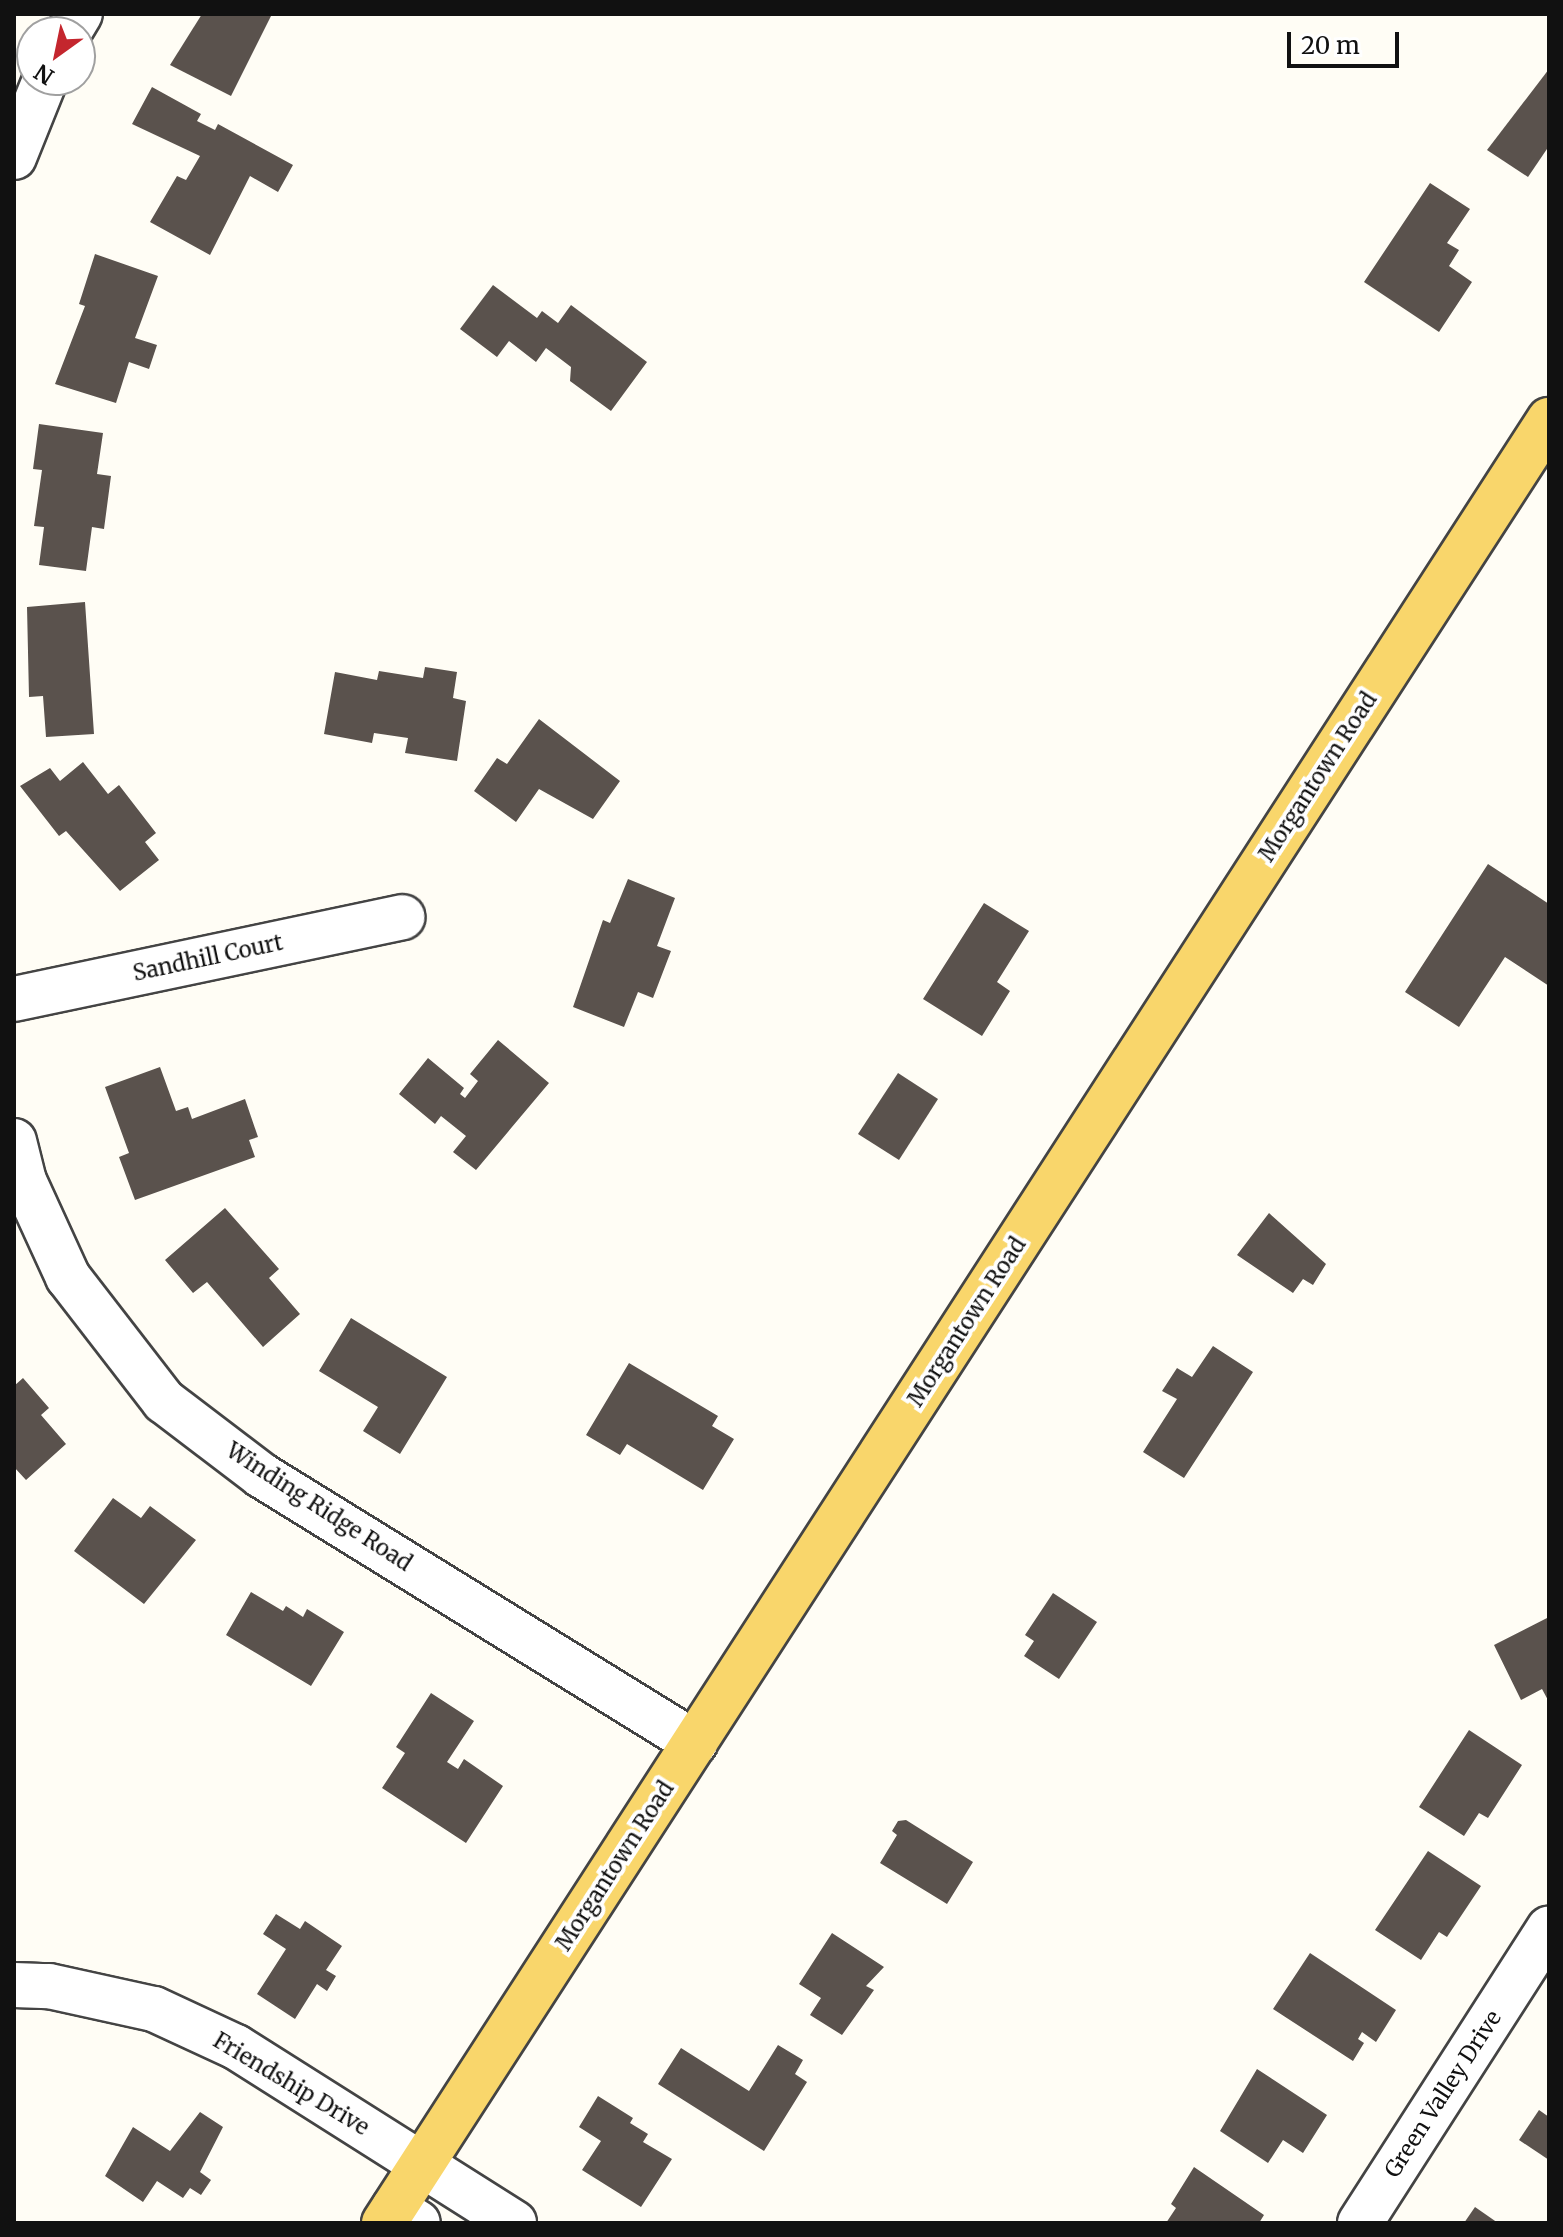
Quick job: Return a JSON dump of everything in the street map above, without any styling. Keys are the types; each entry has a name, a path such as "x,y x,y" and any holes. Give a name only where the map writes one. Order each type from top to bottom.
{"main road":[{"name":"Morgantown Road","path":"399,2218 423,2164 1549,420"}],"street":[{"path":"14,157 39,96"},
{"name":"Sandhill Court","path":"14,999 402,917"},
{"name":"Winding Ridge Road","path":"14,1141 24,1181 68,1277 164,1401 261,1475 695,1743"},
{"name":"Green Valley Drive","path":"1360,2223 1537,1972 1549,1929"},
{"name":"Friendship Drive","path":"14,1985 49,1986 154,2009 236,2047 514,2223"}],"building":[{"path":"202,14 272,14 231,96 170,65"},
{"path":"1549,69 1549,146 1528,177 1487,150"},
{"path":"152,87 201,114 197,121 215,130 218,124 293,165 278,192 250,176 210,255 150,222 177,176 186,180 200,156 132,124"},
{"path":"1430,183 1470,209 1447,243 1459,250 1449,266 1472,282 1439,332 1364,282"},
{"path":"95,254 158,276 135,338 157,345 149,369 129,362 116,403 55,384 85,306 79,304"},
{"path":"493,285 537,318 542,311 558,323 571,305 647,362 611,411 570,381 571,367 546,348 536,362 509,341 497,357 460,329"},
{"path":"39,424 103,433 97,474 111,476 104,529 92,527 86,571 39,565 44,527 34,526 42,470 33,469"},
{"path":"85,602 94,734 46,737 43,696 29,697 27,607"},
{"path":"425,667 457,672 453,698 466,701 457,761 405,753 408,738 374,733 372,743 324,734 335,672 377,680 379,671 423,678"},
{"path":"539,719 620,781 593,819 539,789 516,822 474,791 497,758 507,764"},
{"path":"83,762 108,794 119,785 156,833 145,842 159,860 120,891 66,831 59,836 20,786 50,768 60,781"},
{"path":"1488,864 1549,904 1549,986 1505,957 1459,1027 1405,992"},
{"path":"628,879 675,898 657,946 671,951 653,998 638,992 624,1027 573,1007 603,920 610,923"},
{"path":"984,903 1029,931 997,982 1010,991 982,1036 923,999"},
{"path":"498,1040 549,1083 476,1170 453,1152 466,1136 441,1116 435,1124 399,1094 428,1058 464,1088 460,1094 465,1098 478,1081 470,1074"},
{"path":"160,1067 176,1111 188,1107 192,1119 245,1099 258,1137 249,1140 255,1157 135,1200 119,1157 129,1153 105,1087"},
{"path":"898,1073 938,1099 899,1160 858,1134"},
{"path":"225,1208 279,1269 269,1278 300,1314 263,1347 207,1282 193,1293 165,1260"},
{"path":"1269,1213 1326,1264 1313,1285 1303,1279 1293,1293 1237,1255"},
{"path":"351,1318 447,1377 400,1454 363,1431 378,1407 319,1371"},
{"path":"1213,1346 1253,1372 1184,1478 1143,1452 1177,1399 1162,1391 1177,1368 1192,1377"},
{"path":"629,1363 718,1416 712,1426 734,1439 703,1490 627,1444 620,1455 586,1435"},
{"path":"23,1378 49,1408 41,1415 66,1444 26,1480 14,1467 14,1386"},
{"path":"113,1498 141,1518 150,1506 196,1540 144,1604 74,1551"},
{"path":"251,1592 283,1611 286,1606 303,1617 307,1609 344,1632 311,1686 226,1635"},
{"path":"1053,1593 1097,1622 1059,1679 1024,1656 1034,1641 1025,1635"},
{"path":"1549,1617 1549,1702 1542,1689 1521,1700 1494,1645"},
{"path":"431,1693 474,1721 447,1762 458,1769 464,1759 503,1786 466,1843 382,1788 405,1753 396,1747"},
{"path":"1469,1730 1522,1765 1488,1818 1479,1813 1464,1836 1419,1807"},
{"path":"906,1820 973,1862 947,1904 880,1863 897,1835 892,1831 898,1821"},
{"path":"1428,1851 1481,1886 1447,1937 1439,1932 1421,1960 1375,1930"},
{"path":"276,1914 300,1929 305,1921 342,1946 326,1970 336,1976 327,1991 317,1984 295,2019 257,1994 286,1949 263,1934"},
{"path":"832,1933 884,1967 866,1986 874,1990 842,2035 810,2015 821,1998 799,1984"},
{"path":"1310,1953 1396,2010 1376,2042 1362,2032 1358,2039 1364,2043 1353,2061 1273,2009"},
{"path":"778,2045 803,2060 795,2074 807,2082 764,2151 658,2084 681,2048 749,2091"},
{"path":"1257,2069 1327,2115 1303,2153 1283,2140 1268,2163 1220,2131"},
{"path":"598,2096 633,2118 630,2123 648,2134 643,2142 672,2159 641,2207 582,2170 601,2141 579,2127"},
{"path":"1539,2110 1549,2117 1549,2160 1519,2140"},
{"path":"200,2112 223,2127 200,2172 211,2180 201,2195 190,2188 183,2198 157,2181 143,2202 105,2176 133,2127 170,2151"},
{"path":"1194,2167 1264,2215 1259,2223 1166,2223 1176,2208 1171,2204"},
{"path":"1475,2207 1498,2223 1464,2223"}]}
